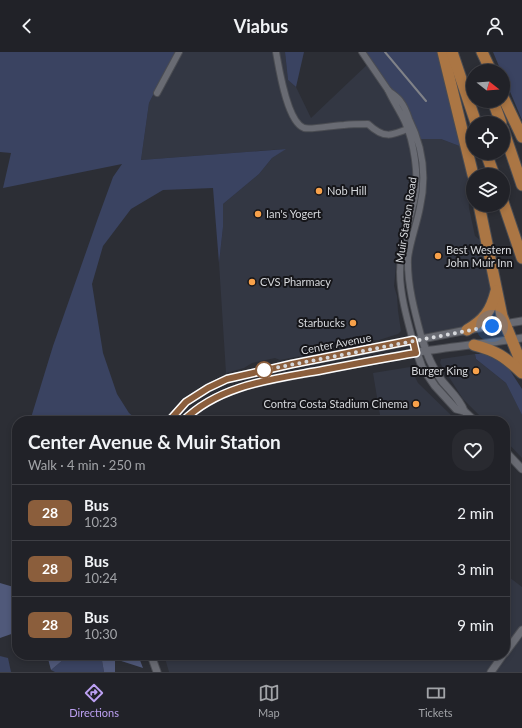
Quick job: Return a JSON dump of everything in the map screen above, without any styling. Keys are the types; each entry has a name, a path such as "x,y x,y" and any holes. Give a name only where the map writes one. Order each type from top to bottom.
{"highway":[{"path":"443,52 471,168"},
{"path":"452,52 474,116"},
{"path":"477,52 481,64"},
{"path":"482,52 488,64"},
{"path":"509,108 522,137"},
{"path":"510,150 522,185"},
{"path":"480,212 504,324 516,339 522,365"},
{"path":"506,212 522,258"},
{"path":"467,330 486,315 494,300 496,291"},
{"path":"474,345 492,350 506,358 522,373"}],"street":[{"path":"157,93 179,52"},
{"path":"276,52 283,89 296,122 304,128 368,124 377,132 386,135 393,135 410,128"},
{"name":"Muir Station Road","path":"362,52 388,90 401,101 410,128 417,181 416,196 402,245 400,271 401,289 413,340"},
{"name":"Muir Station Road","path":"410,128 418,139 424,170 424,187 421,206 408,257 409,275 416,320 422,339"},
{"name":"Center Avenue","path":"173,416 186,402 208,388 227,379 292,364 413,340 521,321"},
{"path":"422,339 433,369 450,391 462,403 464,411"},
{"path":"188,416 212,399 238,388 292,376 426,351 516,339"},
{"path":"413,340 416,353 428,377 456,409 464,411 470,416"},
{"path":"510,456 522,469"},
{"path":"510,646 522,630"},
{"path":"153,660 157,672"},
{"path":"490,672 499,660"}],"shaded area":[{"path":"0,52 175,52 149,103 141,160 286,149 272,158 259,174 223,204 223,227 219,263 213,188 163,190 131,209 103,246 92,284 103,353 117,394 129,413 133,416 32,416 53,346 98,218 113,177 122,164 3,188 11,153 0,152"},
{"path":"175,52 285,52 288,80 296,87 311,118 370,62 405,122 414,153 410,154 413,177 408,209 396,249 394,286 397,296 401,331 398,334 379,340 362,341 357,345 349,347 345,345 314,351 301,356 280,360 275,358 252,363 244,368 226,373 219,263 223,227 223,204 259,174 272,158 285,149 141,160 149,103"},
{"path":"285,52 304,52 296,87 288,80"},
{"path":"362,52 438,52 462,147 441,139 418,139 401,101 388,90"},
{"path":"493,52 522,52 522,120 510,92 510,64 498,64"},
{"path":"418,139 441,139 462,147 466,168 466,212 470,212 475,236 487,246 496,291 475,325 422,339 416,320 408,257 424,187"},
{"path":"475,354 476,359 506,383 522,415 522,458 510,445 510,416 480,416 463,399 440,363 441,359"},
{"path":"475,354 488,354 506,365 522,389 522,415 506,383 476,359"},
{"path":"410,367 418,383 452,416 380,416 373,373"},
{"path":"510,578 522,587 522,672 169,672 165,660 510,660"},
{"path":"0,583 12,587 12,634 0,638"},
{"path":"0,656 8,658 11,672 0,672"},
{"path":"48,660 63,660 51,670"},
{"path":"63,660 102,660 104,672 55,672 51,670"},
{"path":"102,660 115,660 115,672 104,672"},
{"path":"118,660 140,660 143,668"}],"railway":[{"path":"385,52 426,101"}],"bus line":[{"name":"28","path":"173,416 186,402 208,388 227,379 292,364 413,340 416,353 292,376 238,388 212,399 188,416"}],"place":[{"name":"Nob Hill","path":"319,191"},
{"name":"Ian's Yogert","path":"258,214"},
{"name":"Best Western John Muir Inn","path":"438,256"},
{"name":"CVS Pharmacy","path":"252,282"},
{"name":"Starbucks","path":"353,323"},
{"name":"Burger King","path":"476,371"},
{"name":"Contra Costa Stadium Cinema","path":"416,404"}],"route":[{"path":"264,370 492,326"}]}
